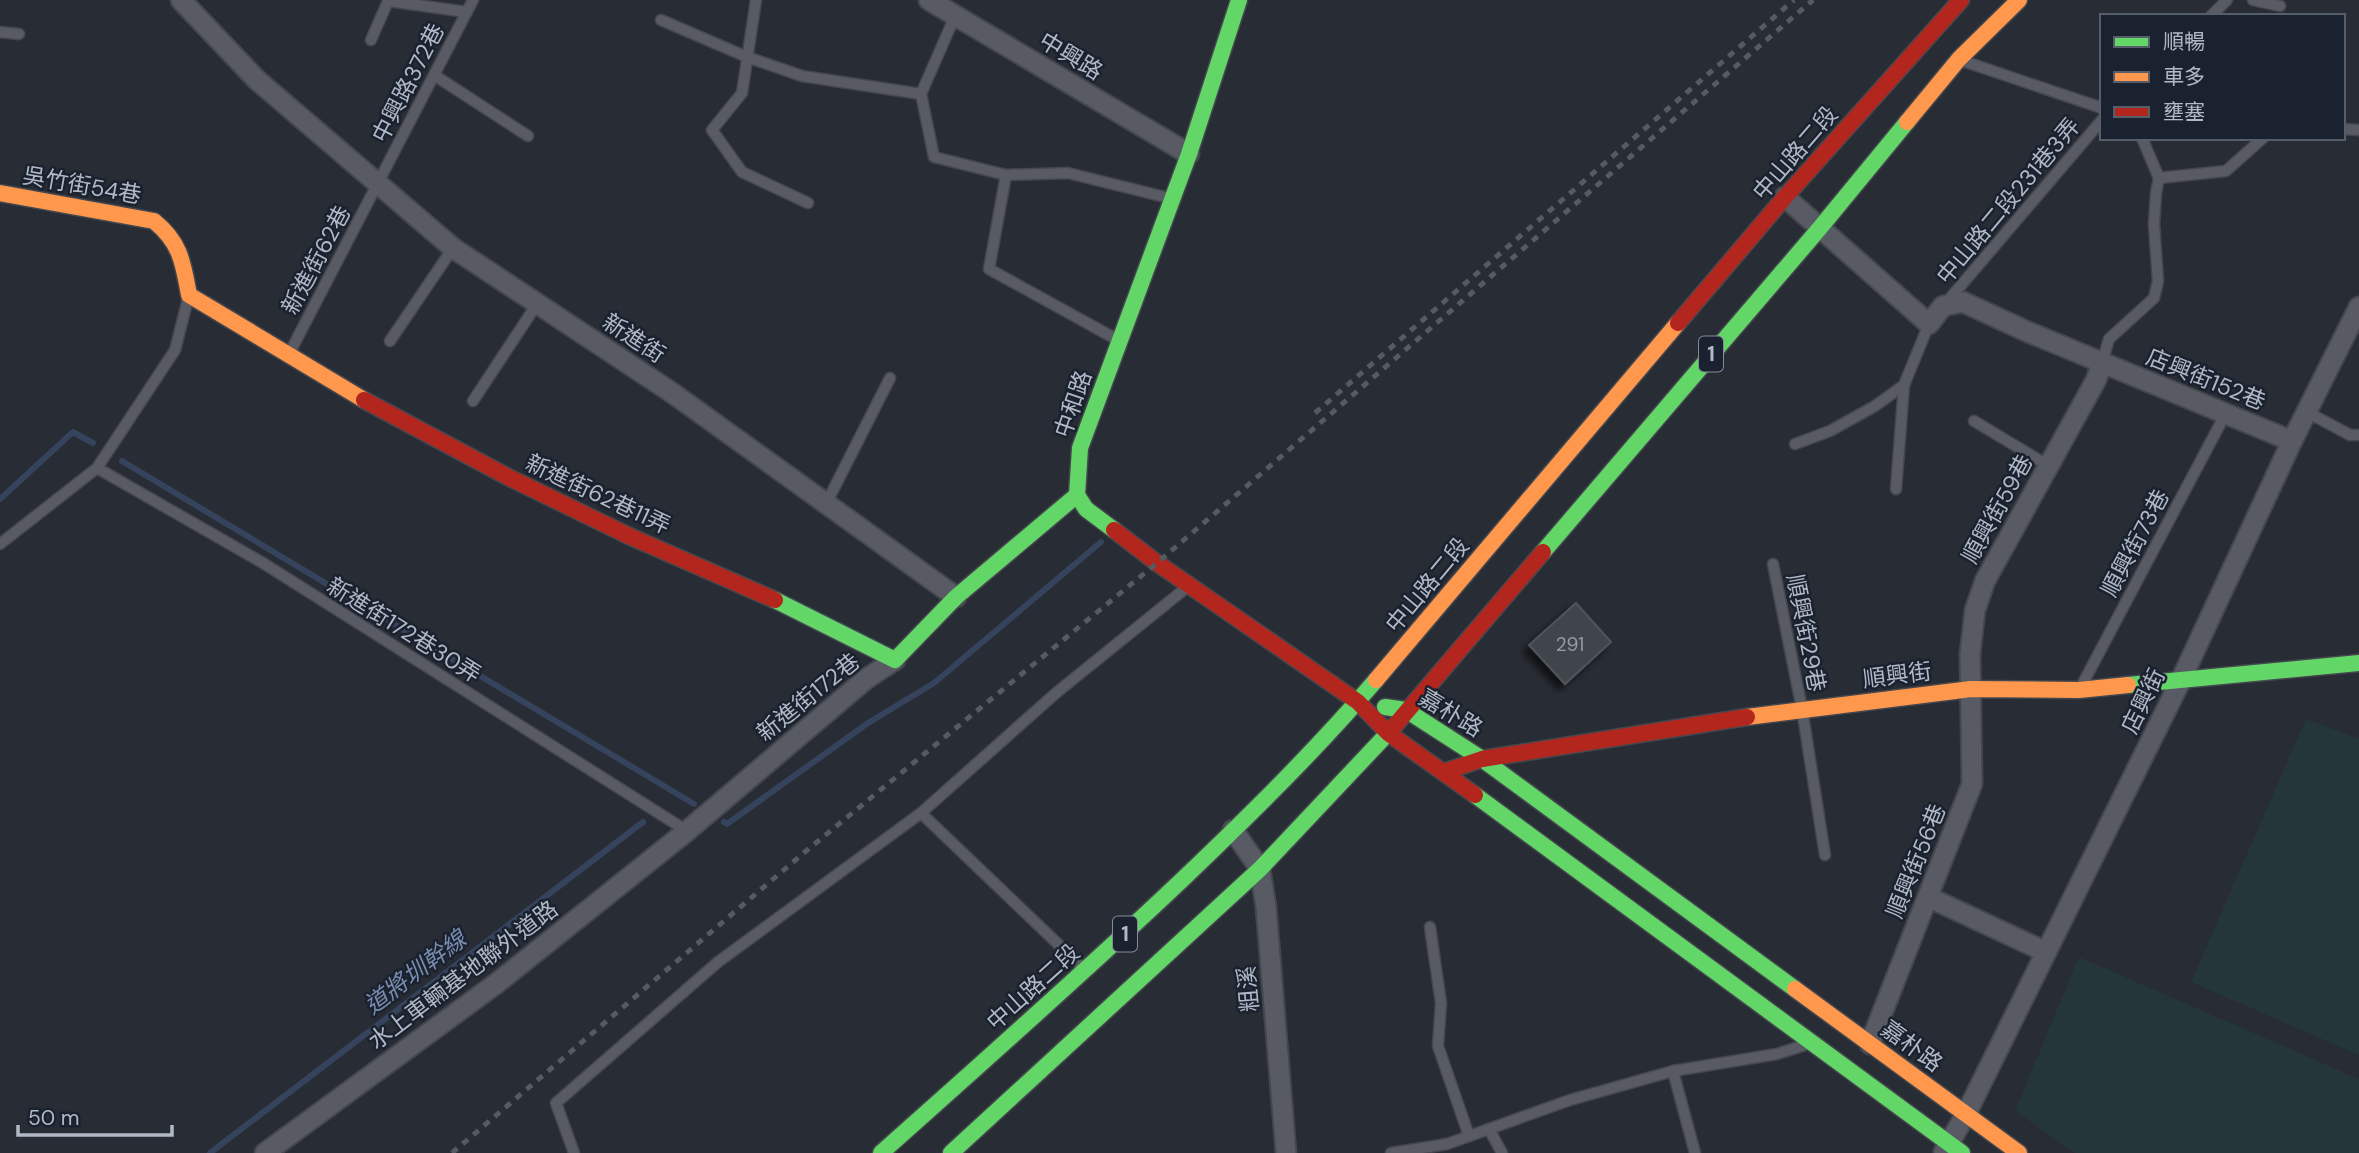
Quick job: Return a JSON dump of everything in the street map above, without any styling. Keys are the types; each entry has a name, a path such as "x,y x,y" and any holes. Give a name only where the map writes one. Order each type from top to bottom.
{"main road":[{"name":"中和路","path":"1077,495 1080,448 1189,154 1239,0"},
{"name":"中山路二段","path":"881,1153 1086,971 1233,830 1358,702 1785,197 1961,0"},
{"name":"1","path":"951,1153 1260,869 1388,733 1819,229 1959,59 2019,0"},
{"name":"吳竹街54巷","path":"0,193 153,221 170,232 180,251 189,295"},
{"name":"新進街62巷11弄","path":"189,295 353,394 508,477 629,536 746,585 895,660"},
{"path":"956,597 1077,495 1086,509 1157,563 1358,702 1388,733 1813,1043 1951,1150"},
{"name":"新進街172巷","path":"895,660 956,597"},
{"name":"順興街","path":"1444,772 1482,759 1802,709 1971,689 2079,690 2359,663"},
{"name":"嘉朴路","path":"1358,702 1406,710 1482,759 2019,1153"}],"street":[{"name":"新進街","path":"181,0 257,80 453,248 671,391 956,597"},
{"name":"中興路","path":"929,0 1189,154"},
{"path":"1785,197 1928,324 1943,306"},
{"name":"店興街152巷","path":"1943,306 1964,302 2102,363 2292,441"},
{"name":"店興街","path":"1951,1150 1966,1114 2180,681 2292,441 2359,307"},
{"name":"順興街59巷","path":"1971,689 1970,654 1975,610 1985,581 2096,380 2102,363"},
{"name":"新進街172巷","path":"687,831 866,679 895,660"},
{"name":"順興街56巷","path":"1870,1044 1972,784 1971,689"},
{"name":"粗溪","path":"1233,830 1260,869 1266,906 1286,1153"},
{"name":"水上車輛基地聯外道路","path":"265,1153 497,983 687,831"},
{"path":"1928,897 2046,952"}],"lane":[{"name":"中興路372巷","path":"378,184 473,0"},
{"path":"756,0 742,93 712,130 742,172 808,203"},
{"path":"2213,14 2227,0"},
{"path":"2253,0 2280,7"},
{"path":"371,40 388,1 467,12"},
{"path":"955,16 921,94 934,157 1006,175 1068,173 1172,199"},
{"path":"661,20 747,57 802,76 921,94"},
{"path":"0,32 19,34"},
{"path":"1959,59 2100,107"},
{"path":"434,75 528,136"},
{"name":"中山路二段231巷3弄","path":"1943,306 2100,122"},
{"path":"2102,363 2109,338 2154,298 2158,281 2154,224 2155,193 2159,178 2143,140"},
{"path":"2159,178 2226,170 2261,140"},
{"path":"1006,175 989,269 1120,341"},
{"name":"新進街62巷","path":"289,355 378,184"},
{"path":"390,341 453,248"},
{"path":"0,544 97,468 175,350 189,295"},
{"path":"473,401 537,304"},
{"path":"1896,489 1904,385 1928,324"},
{"path":"826,504 890,377"},
{"path":"1796,444 1830,431 1875,406 1904,385"},
{"path":"2307,412 2350,435 2359,435"},
{"name":"順興街73巷","path":"2079,690 2225,413"},
{"path":"1974,421 2049,466"},
{"name":"新進街172巷30弄","path":"97,468 263,563 687,831"},
{"name":"順興街29巷","path":"1773,564 1802,709 1825,855"},
{"path":"574,1153 556,1103 718,962 920,813 1056,693 1191,584"},
{"path":"920,813 1086,971"},
{"path":"1430,927 1441,1003 1438,1046 1469,1136"},
{"path":"1391,1153 1447,1144 1570,1100 1673,1071 1777,1054 1813,1043"},
{"path":"1673,1071 1695,1153"},
{"path":"1489,1129 1502,1153"}],"shaded area":[{"path":"2306,719 2359,739 2359,1055 2191,982"},
{"path":"2079,957 2359,1079 2359,1153 2075,1153 2015,1111"}],"building":[{"path":"1576,603 1611,642 1565,684 1529,645"}],"waterway":[{"path":"0,499 73,432 93,443"},
{"path":"122,461 694,804"},
{"path":"724,822 727,824 868,723 934,683 1101,542"},
{"name":"道將圳幹線","path":"210,1153 643,822"}],"railway":[{"path":"1315,413 1794,0"},
{"path":"452,1153 806,851 1157,563 1813,0"}],"traffic: fast":[{"path":"1114,530 1086,509 1077,495 1080,448 1189,154 1239,0"},
{"path":"1543,552 1907,122"},
{"path":"775,600 895,660 956,597 1077,495"},
{"path":"2128,685 2359,663"},
{"path":"881,1153 1184,878 1283,781 1376,680"},
{"path":"1385,707 1406,710 1482,759 1795,989"},
{"path":"951,1153 1260,869 1391,730"},
{"path":"1475,795 1962,1153"}],"traffic: slow":[{"path":"1907,122 1959,59 2019,0"},
{"path":"0,193 154,221 170,237 179,254 189,295 364,400"},
{"path":"1376,680 1678,323"},
{"path":"1747,717 1971,689 2079,690 2128,685"},
{"path":"1795,989 2019,1153"}],"traffic: jam":[{"path":"1678,323 1785,197 1961,0"},
{"path":"364,400 508,477 629,536 775,600"},
{"path":"1114,530 1157,563 1358,702 1388,733 1475,795"},
{"path":"1391,730 1543,552"},
{"path":"1444,772 1482,759 1747,717"}]}
